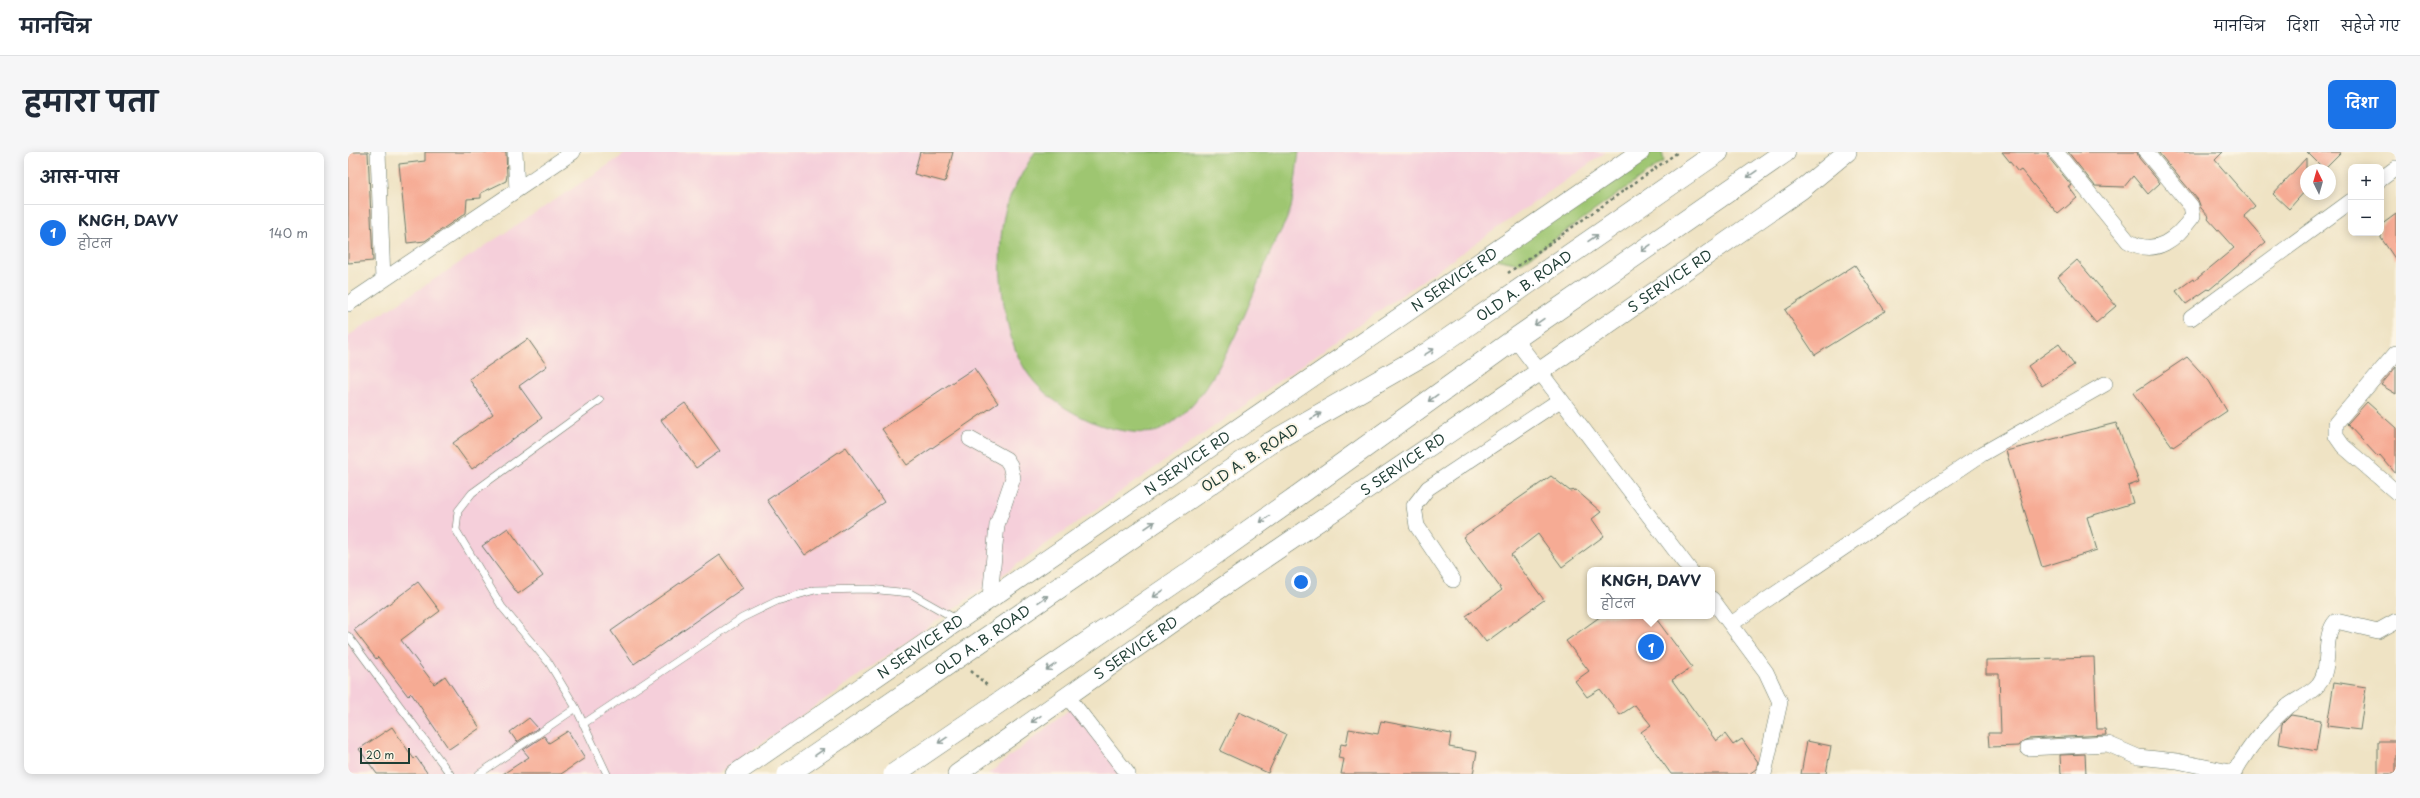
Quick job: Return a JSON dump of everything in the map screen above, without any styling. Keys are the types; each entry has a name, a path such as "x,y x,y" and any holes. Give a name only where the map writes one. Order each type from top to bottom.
{"main road":[{"name":"OLD A. B. ROAD","path":"788,774 1270,443 1429,352 1718,152"},
{"path":"894,774 1190,572 1515,338 1784,152"}],"street":[{"path":"378,152 383,280"},
{"path":"515,152 517,190"},
{"path":"348,304 573,152"},
{"name":"N SERVICE RD","path":"735,774 990,597 1640,152"},
{"name":"S SERVICE RD","path":"957,774 1221,588 1539,372 1801,190 1846,152"},
{"path":"2056,152 2128,241 2138,248 2167,243 2181,233 2193,216 2191,206 2146,152"},
{"path":"2384,177 2396,168"},
{"path":"2191,318 2348,203"},
{"path":"1515,338 1560,400 1688,567"},
{"path":"2396,353 2336,423 2336,436 2343,446 2396,492"},
{"path":"1731,624 1982,454 2105,384"},
{"path":"1453,580 1417,526 1414,506 1428,488 1560,400"},
{"path":"970,439 1006,459 1010,465 1014,478 997,525 990,597"},
{"path":"1715,603 1766,672 1780,702 1764,774"},
{"path":"2028,748 2108,744 2138,757 2177,761 2234,774 2242,758 2272,722 2289,706 2318,684 2324,676 2330,628 2336,621 2378,631 2396,621"},
{"path":"1067,696 1128,774"}],"lane":[{"path":"600,400 472,493 458,511 456,530 502,606 549,664 576,708 607,774"},
{"path":"584,724 742,618 777,601 815,590 869,589 910,593 958,620"},
{"path":"348,636 450,774"},
{"path":"479,774 576,708"}],"path":[{"path":"970,671 988,686"}],"shaded area":[{"path":"628,152 1606,152 718,774 348,774 348,336"},
{"path":"1075,705 1128,774 988,774"}],"green space":[{"path":"1035,152 1299,152 1294,194 1289,214 1272,247 1240,325 1227,351 1213,376 1197,398 1180,417 1160,430 1146,433 1118,430 1095,423 1073,413 1053,400 1044,392 1028,374 1022,364 1009,329 1004,307 1000,261 1001,239 1003,219 1008,202 1020,177"},
{"path":"1640,152 1662,152 1664,161 1520,264 1486,257"}],"building":[{"path":"348,152 368,152 373,261 348,263"},
{"path":"425,152 506,152 507,176 506,181 481,193 481,198 467,199 466,213 425,241 407,243 399,164 425,161"},
{"path":"920,152 953,152 945,182 914,174"},
{"path":"2002,152 2047,152 2049,158 2072,186 2068,186 2077,198 2058,214 2021,170 2018,172"},
{"path":"2068,152 2137,152 2139,158 2160,183 2148,194 2133,176 2124,187 2095,186"},
{"path":"2158,152 2223,152 2215,160 2255,206 2244,216 2266,242 2209,290 2208,289 2186,304 2176,291 2193,279 2194,281 2234,248 2208,219 2209,217 2201,208 2198,200"},
{"path":"2307,152 2341,152 2329,164 2319,164"},
{"path":"2306,158 2306,164 2300,164"},
{"path":"2300,165 2300,197 2289,209 2273,194"},
{"path":"2396,214 2396,260 2381,238 2381,236 2384,236 2384,223"},
{"path":"2077,260 2116,306 2096,323 2058,277"},
{"path":"1855,265 1885,311 1815,355 1785,310"},
{"path":"528,339 547,366 519,386 542,418 472,469 453,443 493,414 469,379"},
{"path":"2059,344 2074,365 2042,386 2028,366"},
{"path":"2187,357 2209,381 2227,411 2173,447 2133,393"},
{"path":"2396,367 2396,394 2381,385"},
{"path":"974,368 998,403 907,465 882,429"},
{"path":"2367,402 2396,428 2396,474 2380,455 2378,457 2347,424"},
{"path":"685,403 720,451 696,468 661,420"},
{"path":"2116,423 2139,482 2128,486 2133,503 2087,517 2097,550 2042,567 2006,451"},
{"path":"846,447 884,502 805,555 767,500"},
{"path":"1551,476 1570,491 1576,490 1601,512 1592,519 1604,536 1562,567 1538,534 1511,555 1544,600 1486,642 1466,616 1502,590 1463,537"},
{"path":"508,528 543,576 518,594 482,546"},
{"path":"720,555 743,588 634,664 611,631"},
{"path":"418,582 440,611 401,640 434,684 445,676 480,728 449,749 411,693 408,696 378,657 376,659 354,630"},
{"path":"1597,619 1656,619 1692,667 1672,680 1716,741 1725,734 1733,745 1742,739 1758,762 1756,769 1749,774 1671,774 1641,732 1651,725 1635,705 1620,715 1600,689 1587,697 1575,681 1589,671 1566,641"},
{"path":"2094,657 2097,729 2105,729 2106,735 2028,739 2023,741 2019,746 1989,747 1988,733 2001,733 1999,674 1986,674 1986,660"},
{"path":"2334,682 2366,687 2360,730 2327,726"},
{"path":"1239,712 1286,734 1268,773 1220,751"},
{"path":"2291,715 2321,720 2316,751 2279,744 2282,724"},
{"path":"529,718 538,728 517,742 510,732"},
{"path":"1381,721 1451,734 1449,747 1477,752 1473,774 1341,774 1344,759 1338,758 1341,744 1346,745 1349,729 1378,734"},
{"path":"392,727 414,759 416,757 428,774 377,774 359,749"},
{"path":"568,731 585,758 561,774 503,774 529,757 523,750 544,736 549,743"},
{"path":"1807,741 1831,746 1826,774 1801,774"},
{"path":"2378,741 2396,741 2396,774 2378,774"},
{"path":"2085,754 2086,774 2061,774 2060,755"}],"place":[{"name":"KNGH, DAVV","path":"1651,647"}]}
